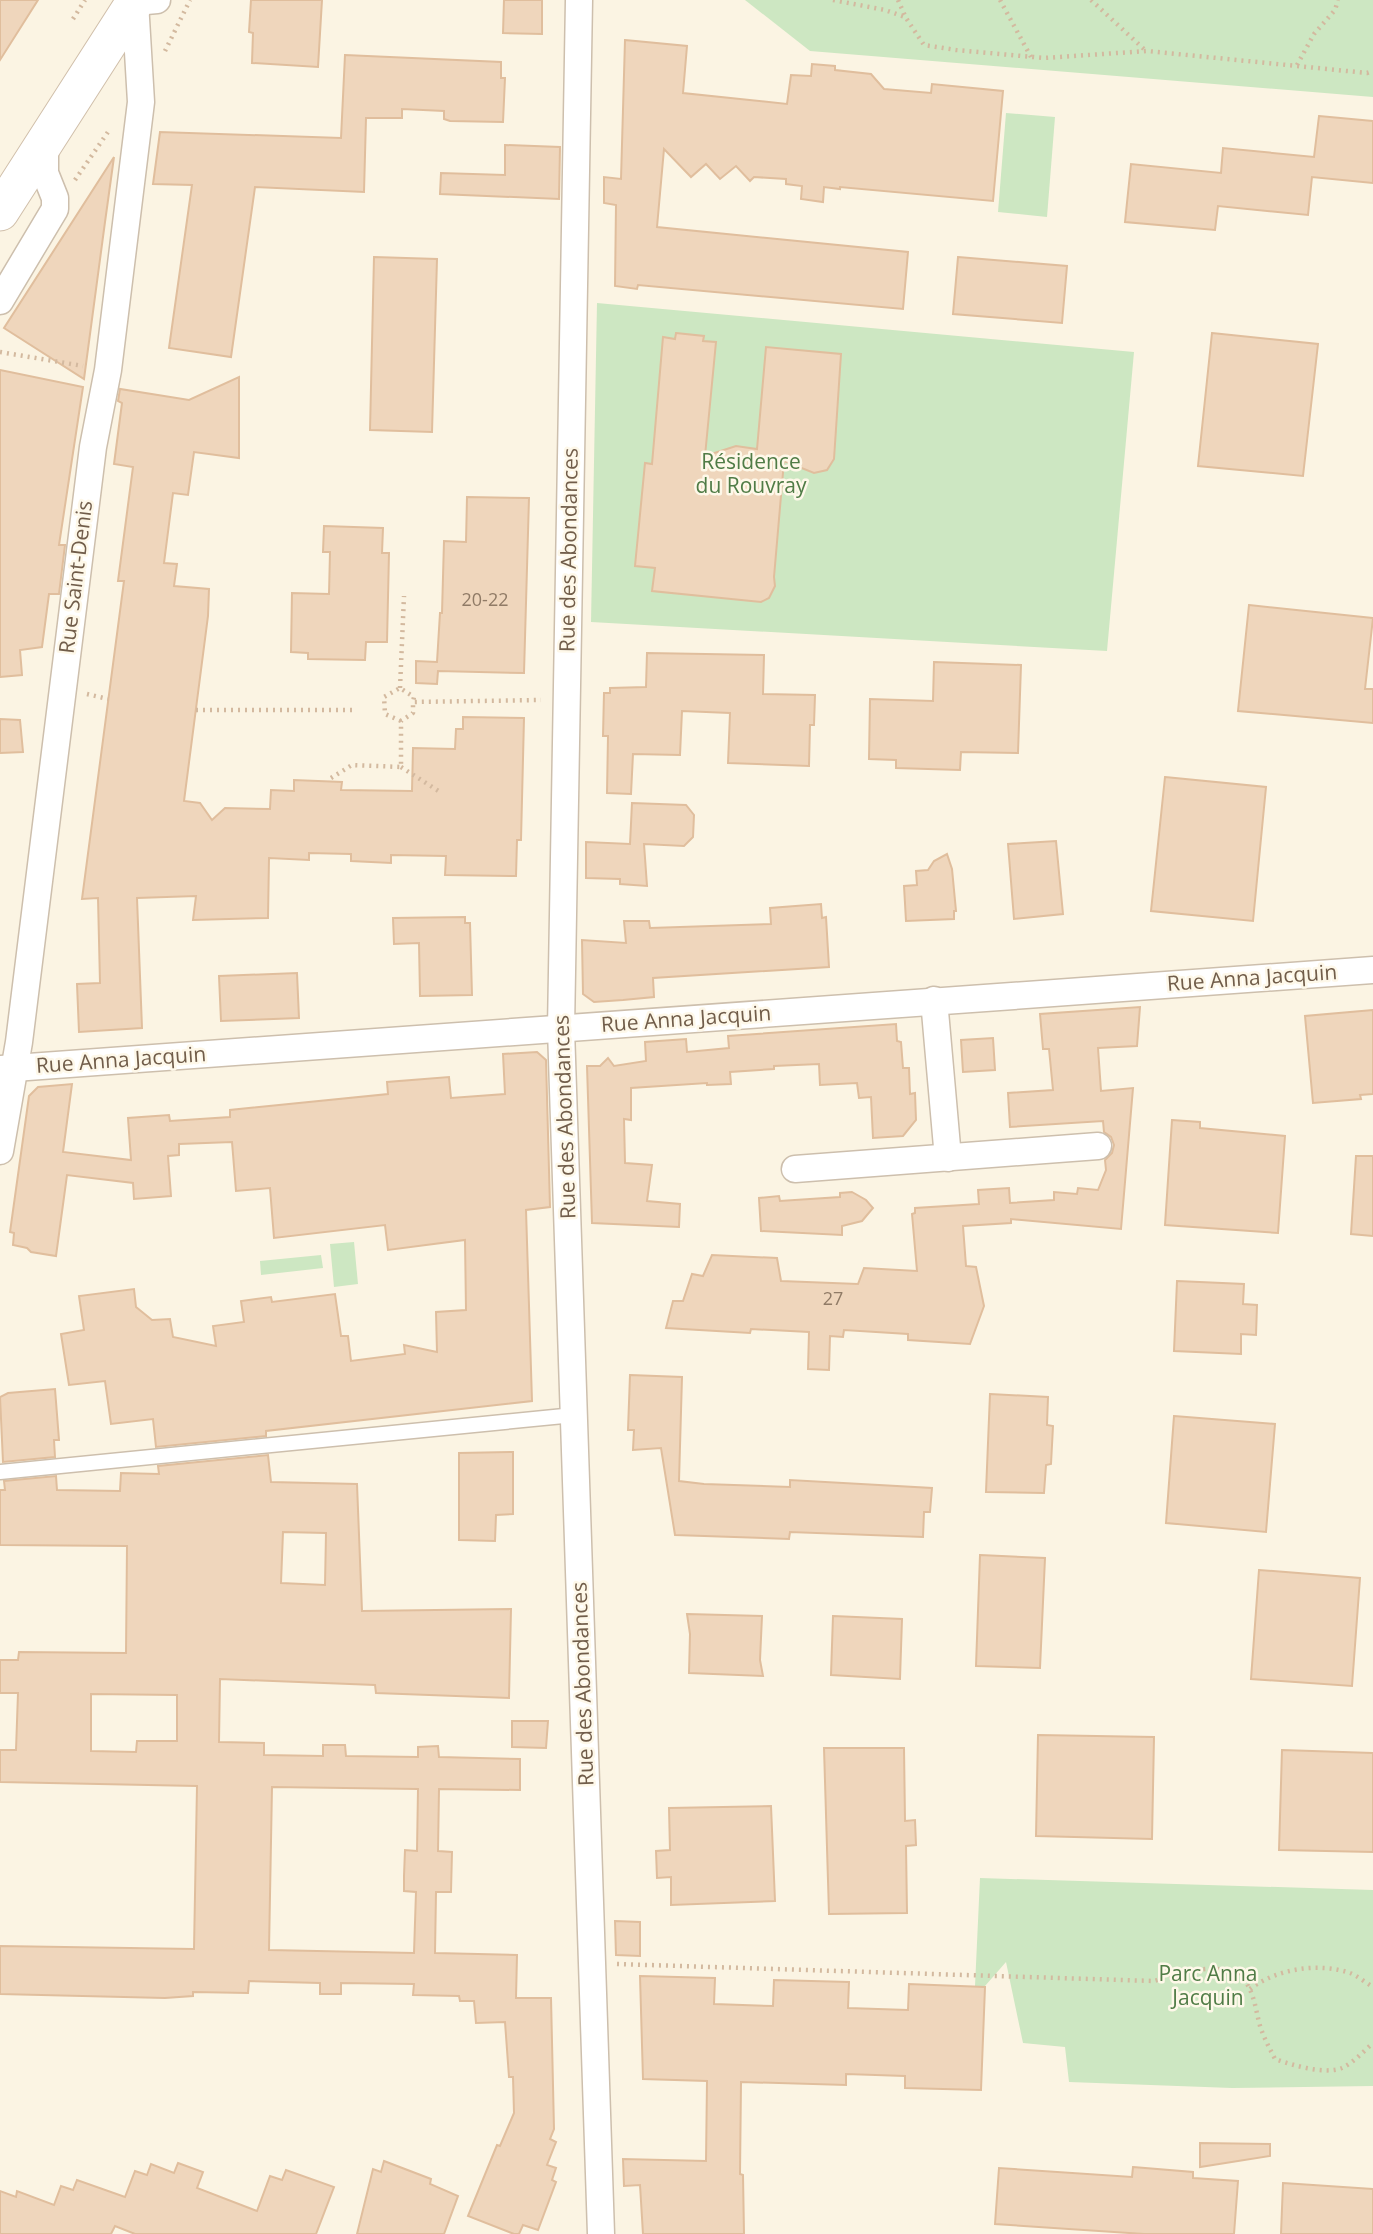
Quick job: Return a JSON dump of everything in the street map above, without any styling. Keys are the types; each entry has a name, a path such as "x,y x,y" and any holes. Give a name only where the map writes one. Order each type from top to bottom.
{"main road":[{"path":"0,212 141,1"}],"street":[{"name":"Rue des Abondances","path":"579,0 561,1029 601,2234"},
{"name":"Rue Saint-Denis","path":"0,1151 7,1069 93,447 108,370 141,102 141,1"},
{"path":"0,301 55,209 55,198 45,173 45,142"},
{"name":"Rue Anna Jacquin","path":"7,1069 1373,970"},
{"path":"934,1000 948,1158"},
{"path":"795,1169 1098,1146"}],"lane":[{"path":"0,1472 574,1415"}],"path":[{"path":"73,19 85,0"},
{"path":"833,0 885,10 906,18"},
{"path":"898,0 923,45 1032,58 1147,51 1367,73 1373,71"},
{"path":"1000,0 1032,58"},
{"path":"1091,0 1147,51"},
{"path":"1297,65 1314,34 1335,10 1338,0"},
{"path":"0,352 108,370"},
{"path":"400,688 404,596"},
{"path":"400,688 414,697 413,713 401,720"},
{"path":"400,688 384,697 385,714 401,720"},
{"path":"413,702 566,699"},
{"path":"196,710 354,710"},
{"path":"401,720 401,767"},
{"path":"331,778 352,765 401,767 440,792"},
{"path":"592,1963 1154,1981 1222,1968 1234,1971 1251,1989 1262,2032 1275,2059 1299,2067 1333,2070 1343,2067 1373,2043"},
{"path":"1251,1989 1261,1981 1284,1972 1315,1968 1351,1973 1373,1987"}],"green space":[{"path":"745,0 1373,0 1373,97 810,51"},
{"path":"1006,113 1055,117 1047,217 998,212"},
{"name":"Résidence du Rouvray","path":"597,303 1134,352 1107,651 591,622"},
{"path":"354,1242 358,1284 334,1287 330,1244"},
{"path":"321,1255 323,1268 261,1275 260,1261"},
{"name":"Parc Anna Jacquin","path":"980,1878 1373,1890 1373,2086 1232,2088 1069,2082 1065,2047 1023,2043 1006,1962 985,1986 975,1986"}],"building":[{"path":"0,0 38,0 0,60"},
{"path":"251,0 322,0 318,67 252,63 253,33 249,32"},
{"path":"504,0 542,0 542,34 503,33"},
{"path":"625,40 687,46 683,93 787,104 791,75 811,76 812,64 871,74 884,89 931,93 932,84 1003,91 993,201 840,187 824,187 823,202 801,199 802,186 786,184 786,179 754,177 750,181 736,166 720,179 706,164 691,177 664,149 657,227 908,252 903,309 638,285 637,289 615,286 616,205 604,203 604,177 621,179"},
{"path":"345,55 501,62 501,78 505,78 503,122 450,121 444,119 444,111 402,109 402,118 366,118 364,192 255,187 231,357 169,348 192,185 153,184 160,132 341,138"},
{"path":"1319,116 1373,121 1373,183 1312,177 1308,215 1218,206 1215,230 1125,222 1131,164 1221,173 1223,148 1314,157"},
{"path":"505,145 560,147 559,199 440,194 441,173 505,175"},
{"path":"114,157 105,222 84,379 4,328"},
{"path":"374,257 437,259 432,432 370,430"},
{"path":"958,257 1067,266 1062,323 953,314"},
{"name":"Résidence du Rouvray","path":"676,333 704,336 703,341 716,342 705,456 736,446 757,449 766,347 841,354 834,459 827,470 814,473 784,461 775,586 769,598 761,602 652,591 655,568 635,566 645,463 652,464 663,337 675,339"},
{"path":"1212,333 1318,344 1303,476 1198,466"},
{"path":"0,370 83,387 59,545 65,545 59,594 49,594 42,647 20,650 22,675 0,677"},
{"path":"239,377 239,458 194,452 188,495 173,493 164,563 177,564 174,586 209,589 208,616 184,801 200,803 212,820 225,808 270,809 271,790 294,791 294,780 342,782 341,790 412,791 413,748 455,749 456,729 463,729 463,717 524,718 521,840 517,840 516,876 445,875 446,856 391,855 391,863 351,861 351,854 309,853 309,860 269,858 268,918 193,920 196,896 137,898 142,1028 79,1032 77,984 100,983 98,898 82,899 124,581 118,581 133,467 114,464 122,403 118,401 120,389 189,400"},
{"path":"467,497 529,498 524,673 438,671 437,684 416,683 416,661 437,662 442,613 444,541 466,542"},
{"path":"324,526 383,528 382,553 389,553 387,642 366,642 365,660 308,659 308,653 291,652 292,593 329,594 330,552 323,552"},
{"path":"1249,605 1373,618 1365,689 1373,689 1373,723 1238,711"},
{"path":"647,653 764,655 763,694 815,695 814,725 810,725 809,766 728,763 730,713 682,711 680,755 633,754 631,794 607,793 608,736 603,736 604,693 610,693 610,688 646,687"},
{"path":"934,662 1021,665 1018,753 961,752 960,770 896,768 896,760 869,759 870,699 933,701"},
{"path":"0,719 20,720 23,752 0,753"},
{"path":"1165,777 1266,787 1253,921 1151,911"},
{"path":"632,803 686,805 694,815 693,837 684,846 644,844 647,886 620,884 620,879 586,878 586,842 630,844"},
{"path":"1056,841 1063,914 1014,919 1008,844"},
{"path":"947,854 952,869 956,911 954,919 906,921 904,886 917,885 916,871 928,870 934,861"},
{"path":"821,904 822,918 826,917 829,967 653,978 654,997 594,1002 583,994 582,940 626,943 624,921 649,921 650,928 771,924 770,908"},
{"path":"465,917 465,923 470,923 472,995 420,996 419,943 394,944 393,918"},
{"path":"297,973 299,1018 221,1021 219,976"},
{"path":"1140,1007 1137,1046 1098,1048 1101,1091 1133,1088 1121,1229 1011,1219 1011,1223 963,1226 966,1266 976,1267 984,1306 970,1344 908,1340 908,1334 844,1330 843,1337 830,1336 829,1370 808,1369 809,1332 751,1329 750,1333 666,1328 673,1301 683,1301 692,1274 703,1276 712,1255 777,1258 781,1281 858,1284 864,1268 917,1271 912,1214 915,1213 915,1208 979,1204 978,1190 1009,1188 1010,1203 1054,1200 1054,1192 1077,1194 1078,1188 1098,1190 1106,1170 1105,1160 1112,1153 1114,1145 1111,1137 1104,1132 1103,1121 1010,1127 1008,1093 1053,1090 1049,1049 1043,1049 1040,1014"},
{"path":"1373,1010 1373,1094 1360,1095 1361,1099 1313,1103 1305,1016"},
{"path":"896,1024 897,1041 901,1042 903,1068 909,1068 910,1094 915,1093 916,1120 903,1136 873,1138 871,1097 859,1098 857,1083 820,1085 819,1064 730,1072 731,1084 631,1088 631,1120 624,1119 625,1163 652,1165 647,1201 680,1204 679,1227 592,1223 587,1066 600,1066 608,1058 614,1066 646,1061 645,1042 686,1039 687,1052 729,1048 728,1036"},
{"path":"993,1038 995,1070 963,1072 961,1040"},
{"path":"537,1052 546,1060 550,1207 526,1210 532,1401 266,1431 266,1436 156,1447 153,1419 111,1424 105,1381 69,1385 61,1334 84,1330 79,1296 134,1289 136,1307 152,1320 170,1319 173,1337 216,1346 213,1326 244,1322 241,1301 271,1297 272,1302 335,1294 341,1336 348,1336 351,1361 405,1354 404,1345 437,1352 436,1312 466,1310 465,1240 388,1250 385,1225 274,1238 270,1188 236,1191 232,1142 179,1144 179,1155 168,1156 171,1196 134,1199 133,1183 67,1175 56,1256 31,1252 27,1248 13,1245 14,1233 10,1232 29,1096 38,1087 72,1084 63,1152 131,1160 128,1118 169,1115 170,1121 230,1117 230,1110 388,1094 387,1082 449,1077 451,1098 505,1094 503,1054"},
{"path":"1172,1120 1200,1122 1200,1128 1285,1136 1278,1233 1165,1225"},
{"path":"1356,1156 1373,1156 1373,1236 1351,1234"},
{"path":"852,1192 866,1200 873,1208 862,1221 842,1226 842,1235 761,1231 759,1198 779,1196 780,1201 840,1197 840,1193"},
{"path":"1177,1281 1244,1284 1243,1304 1257,1305 1256,1335 1241,1334 1241,1354 1174,1351"},
{"path":"630,1375 682,1377 679,1481 790,1487 790,1480 932,1488 930,1512 924,1512 923,1537 790,1532 789,1539 675,1535 661,1448 633,1450 634,1430 628,1430"},
{"path":"55,1389 59,1440 54,1440 55,1457 3,1462 0,1397 8,1393"},
{"path":"990,1394 1048,1397 1047,1425 1053,1426 1051,1464 1046,1465 1044,1493 986,1492"},
{"path":"1174,1416 1275,1424 1266,1532 1166,1523"},
{"path":"513,1452 513,1514 496,1515 495,1541 459,1540 459,1453"},
{"path":"268,1455 271,1482 357,1484 362,1611 511,1609 509,1698 376,1693 375,1685 220,1679 219,1742 264,1743 264,1755 323,1756 323,1745 345,1745 346,1756 418,1757 418,1747 438,1746 439,1757 520,1759 520,1790 439,1789 438,1851 452,1852 451,1892 436,1892 435,1953 517,1955 516,1998 551,1998 554,2129 550,2139 556,2142 547,2165 556,2168 552,2180 556,2182 538,2230 523,2225 519,2234 514,2234 468,2216 497,2145 500,2146 514,2113 513,2077 509,2077 505,2022 476,2023 474,2001 460,2001 459,1996 413,1995 414,1984 341,1983 341,1994 320,1994 320,1983 249,1981 248,1993 193,1992 193,1996 165,1998 0,1994 0,1946 194,1949 197,1786 0,1782 0,1750 16,1750 18,1693 0,1693 0,1660 18,1660 19,1652 126,1653 127,1546 0,1545 0,1490 5,1490 4,1481 56,1476 57,1490 120,1491 121,1473 159,1474 158,1466","holes":["283,1532 326,1533 325,1585 281,1583","91,1694 177,1695 177,1741 137,1741 136,1752 91,1751","272,1787 418,1789 417,1851 405,1850 404,1876 404,1891 416,1892 414,1953 269,1950"]},
{"path":"980,1555 1045,1558 1040,1668 976,1666"},
{"path":"1259,1570 1360,1578 1352,1686 1251,1679"},
{"path":"687,1614 762,1616 760,1660 763,1676 689,1673 690,1634"},
{"path":"833,1616 902,1619 900,1679 831,1675"},
{"path":"512,1721 548,1721 546,1748 512,1747"},
{"path":"1038,1735 1154,1737 1152,1839 1036,1836"},
{"path":"824,1748 904,1748 905,1821 915,1820 916,1845 906,1846 907,1913 829,1914"},
{"path":"1282,1750 1373,1753 1373,1852 1279,1850"},
{"path":"771,1806 775,1901 671,1905 671,1877 657,1878 656,1851 670,1850 669,1808"},
{"path":"615,1921 640,1922 640,1956 616,1955"},
{"path":"640,1976 715,1978 714,2004 773,2006 774,1980 849,1982 848,2008 908,2010 909,1984 985,1987 981,2090 905,2088 905,2076 846,2074 846,2085 741,2082 740,2174 743,2175 744,2234 643,2234 640,2185 624,2186 623,2159 706,2161 707,2081 643,2079"},
{"path":"1200,2143 1270,2144 1270,2156 1200,2167"},
{"path":"384,2161 431,2179 430,2184 458,2196 444,2234 357,2234 373,2169 381,2172"},
{"path":"178,2163 203,2172 197,2188 257,2211 270,2176 282,2180 286,2170 334,2187 316,2234 135,2234 115,2226 111,2234 0,2234 0,2191 16,2197 17,2191 54,2205 61,2186 73,2190 77,2180 125,2197 135,2171 147,2175 151,2164 174,2173"},
{"path":"1133,2167 1193,2172 1193,2178 1238,2181 1234,2234 1144,2234 995,2224 999,2168 1132,2177"},
{"path":"1283,2183 1373,2189 1373,2234 1281,2234"}]}
